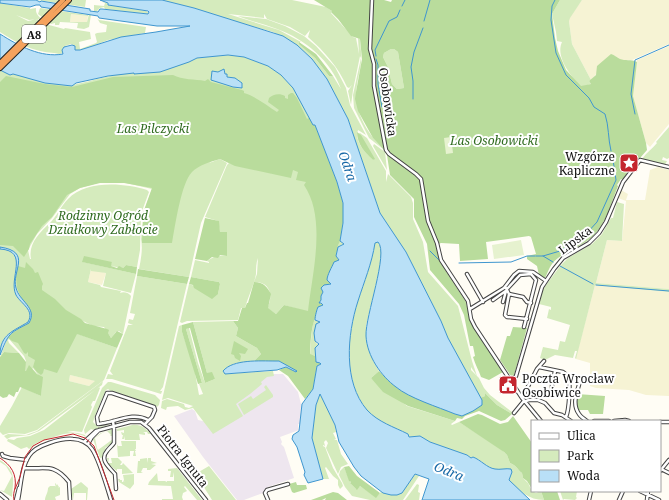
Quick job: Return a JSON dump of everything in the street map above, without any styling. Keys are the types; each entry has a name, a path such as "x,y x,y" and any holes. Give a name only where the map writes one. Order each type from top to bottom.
{"highway":[{"name":"A8","path":"0,63 63,0"},
{"name":"A8","path":"0,68 69,0"}],"street":[{"name":"Osobowicka","path":"372,0 370,49 374,64 374,86 385,149 420,179 428,222 437,243 441,260 467,299 470,309 470,318 473,324 522,398 540,420"},
{"name":"Lipska","path":"511,382 516,376 540,291 554,269 563,258 589,243 599,233 605,225 623,182 640,160 669,167"},
{"path":"503,302 506,289 514,275 521,271 533,272 546,281"},
{"path":"467,274 483,302"},
{"path":"492,300 506,289 518,276 532,274 537,282 524,327"},
{"path":"470,309 506,289"},
{"path":"506,289 509,294 504,315 507,317 527,319"},
{"path":"509,294 523,297 527,302 531,303"},
{"path":"522,398 539,367 544,361"},
{"path":"539,367 565,373 568,376 566,417"},
{"path":"555,371 552,388 561,395 568,396"},
{"path":"581,378 575,404 579,414 586,420"},
{"path":"145,424 155,412 154,407 108,392 101,406 97,420 99,424 134,416 148,420"},
{"path":"514,413 525,401 541,400 554,413 566,417 570,420"},
{"path":"113,421 114,443 104,455 106,464 115,474 116,489"},
{"name":"Piotra Ignuta","path":"86,443 92,434 99,430 133,421 145,424 206,500"},
{"path":"16,500 24,468 27,460 34,450 43,445 68,439 76,439 86,443 93,450 111,500"},
{"path":"2,454 3,456 10,458 27,460"},
{"path":"669,460 661,470 669,473"},
{"path":"24,468 49,468 56,470 68,482 70,500"},
{"path":"268,500 265,493 268,490 288,484"},
{"path":"647,500 648,492 660,500"},
{"path":"0,494 7,500"}],"shaded area":[{"path":"582,0 669,0 669,44 632,60 621,60 613,55 591,80 572,44 569,21 569,18"},
{"path":"71,14 88,16 87,22 70,22"},
{"path":"669,46 669,124 650,147 646,143 633,96 637,60"},
{"path":"658,167 669,170 669,289 596,283 607,240 622,241 626,201 618,198 621,190 628,194 626,200 645,200 650,170"},
{"path":"91,269 106,273 102,285 88,282"},
{"path":"595,285 669,292 669,396 646,395 629,390 596,388 590,386 590,363 576,359 576,357"},
{"path":"267,374 283,374 298,392 301,404 300,424 298,424 299,430 280,437 282,442 281,444 284,447 294,478 268,487 263,493 244,500 237,500 203,457 174,416 192,409 195,411 198,420 207,422"},
{"path":"70,375 96,381 89,386 69,381"}],"green space":[{"path":"37,0 86,0 85,7"},
{"path":"162,0 292,0 326,7 332,11 331,13 353,37 356,38 359,54 358,38 360,39 361,58 360,56 351,105 348,91 352,85 349,88 347,87 340,73 330,60 308,37 310,30 305,36 290,27 267,19 264,14 264,18 228,14 279,30 301,42 299,42 315,58 329,76 333,76 341,89 331,69 316,52 307,45 287,33 272,27 238,16 266,19 285,26 304,36 316,46 335,67 346,88 350,105 366,135 358,130 357,134 361,146 373,160 374,159 359,133 367,138 386,171 386,182 388,174 411,197 413,203 413,219 423,242 428,272 458,306 477,376 490,395 512,412 512,414 497,405 485,393 485,396 480,398 448,338 406,252 380,213 348,119 327,79 312,59 297,45 273,32 194,8"},
{"name":"Las Osobowicki","path":"314,0 384,0 391,2 392,0 560,0 552,14 558,51 566,70 581,86 591,84 589,81 596,75 597,66 611,54 620,59 637,62 633,96 647,150 627,173 623,180 621,179 617,185 618,186 605,219 598,231 593,236 583,244 556,260 545,278 539,275 537,266 527,259 527,256 536,254 531,237 529,236 486,242 488,259 460,261 459,244 441,243 436,245 440,262 466,302 470,321 503,372 489,380 481,377 473,357 475,356 473,346 470,346 464,315 459,304 430,270 427,244 414,217 414,199 390,175 387,155 373,138 358,111 355,99 362,59 360,39 351,36 331,12 332,11","holes":["394,49 398,52 404,88 397,89 392,84 388,67 383,57 384,53"]},
{"path":"560,0 582,0 569,21 572,44 591,80 589,81 591,84 581,87 562,60 560,48 562,42 557,41 552,14"},
{"path":"100,1 107,3 108,5 146,11 149,13 105,9 104,7 94,11 94,5 104,6 105,3"},
{"path":"0,3 30,9 36,8 36,11 41,19 48,23 37,19 49,25 64,29 90,32 91,39 79,42 80,49 97,42 95,34 106,32 107,25 100,23 97,18 99,20 146,27 145,33 108,40 88,48 75,51 75,46 71,44 65,46 64,54 39,51 19,43 0,32","holes":["16,15 29,20 35,19 28,21"]},
{"path":"40,8 88,15 71,14 70,22 87,22 89,14 91,15 89,27 84,29 77,28 78,23 60,22 59,25 55,25 55,23 51,24 38,14"},
{"path":"299,42 316,54 333,76 329,76 315,58 299,44"},
{"path":"391,49 398,52 404,88 397,89 392,84 388,67 383,57 384,53"},
{"name":"Rodzinny Ogród Działkowy Zabłocie","path":"228,55 244,57 268,66 281,75 293,88 316,126 341,242 344,244 341,245 308,312 284,305 276,314 267,308 270,294 267,287 259,282 254,282 245,308 241,308 238,320 187,321 182,323 180,322 189,284 218,294 219,282 191,277 195,260 209,263 207,261 214,257 227,256 218,221 205,217 227,165 229,163 275,174 218,157 209,163 220,159 227,163 201,223 189,277 139,269 142,254 141,239 145,208 152,189 126,183 98,183 80,188 70,194 52,218 37,234 28,250 30,259 31,248 35,239 68,199 76,193 95,186 106,185 127,186 147,190 149,192 141,214 140,250 137,267 126,265 123,268 110,266 112,262 83,262 136,274 131,293 103,286 106,273 91,271 91,269 88,282 100,285 101,287 121,291 120,293 123,292 131,296 123,334 119,331 116,332 111,338 104,327 93,326 81,320 78,334 117,348 104,380 37,430 25,434 9,433 3,435 0,432 0,426 22,387 41,396 42,380 33,368 21,382 26,361 24,356 9,339 9,343 19,353 4,352 0,357 8,337 6,336 0,351 0,69 13,74 70,85 167,63","holes":["258,258 257,274 254,282 256,264","70,375 95,381 89,386 69,381"]},
{"path":"361,58 356,94 359,112 366,128 383,149 369,138 354,108 353,95"},
{"name":"Las Pilczycki","path":"173,75 184,79 205,81 208,79 211,82 242,90 244,93 257,99 277,112 279,110 268,102 269,98 279,94 288,99 288,95 293,93 307,119 310,117 313,124 315,124 337,182 343,203 343,223 336,256 339,260 331,270 331,283 323,292 320,303 323,305 316,316 312,328 310,354 315,356 316,360 321,364 317,366 313,389 305,399 288,376 279,370 286,367 296,372 279,361 254,361 261,354 257,348 236,336 238,328 233,321 238,321 242,308 245,308 248,303 254,282 265,285 268,289 271,294 268,308 276,314 284,305 308,311 315,264 315,214 311,199 304,185 306,182 296,180 298,172 293,170 291,178 235,166 220,159 198,167 192,172 185,185 179,206 172,243 142,243 143,213 152,188 124,183 100,183 80,188 67,195 52,217 42,226 30,244 24,257 13,246 0,245 0,82 6,76 45,84 72,87 113,77"},
{"path":"669,127 669,158 667,159 663,157 662,160 667,161 665,165 642,159 657,143 656,142"},
{"path":"357,132 361,135 375,159 373,160 362,148 358,140"},
{"path":"451,137 453,153 446,154 444,138"},
{"path":"374,144 385,152 387,170 373,146"},
{"path":"617,202 624,204 622,241 607,240 596,283 669,289 669,292 595,285 576,359 577,351 575,351 573,358 555,355 545,360 540,358 543,347 558,350 560,341 565,342 570,325 547,318 551,307 539,304 543,289 568,258 592,244 602,234 611,218 613,218"},
{"path":"205,218 219,221 220,232 227,232 227,256 220,255 218,258 212,257 207,261 195,259"},
{"path":"521,240 524,255 494,259 492,245"},
{"path":"378,242 381,247 382,258 366,326 369,350 379,371 371,378 407,406 455,421 451,424 452,425 459,422 500,448 507,455 510,463 515,465 522,473 523,478 531,489 531,492 541,492 544,500 529,497 517,488 509,480 511,474 490,468 473,457 471,458 467,455 430,442 420,436 409,437 408,434 376,418 367,410 359,398 354,385 349,357 351,328 375,243"},
{"path":"84,256 112,262 111,266 117,268 119,266 123,268 126,265 137,267 136,274 82,262"},
{"path":"26,262 35,273 38,272 43,284 42,290 55,299 66,310 85,323 109,330 108,333 111,338 117,331 123,334 117,348 77,334 57,373 44,369 41,375 37,372 33,367 35,360 28,356 28,352 26,354 24,353 18,343 7,337 30,321 30,309 22,300 17,288 16,277 18,266 25,268"},
{"path":"138,269 189,277 187,284 137,276"},
{"path":"137,276 187,284 163,387 160,391 163,389 161,394 112,379 106,379 108,374 113,375 110,371 128,325 133,325 128,323 129,319 133,320 135,314 130,313"},
{"path":"191,277 219,282 218,294 212,299 194,288 193,285 189,284"},
{"path":"314,320 320,322 316,343 319,345 316,347 315,356 310,355"},
{"path":"233,321 238,328 236,336 257,348 261,354 254,361 233,364 225,374 273,371 274,376 267,377 261,382 262,384 236,404 243,416 213,434 193,408 185,410 178,406 167,407 166,410 161,408 162,401 167,399 184,404 185,407 189,408 193,406 168,398 162,400 179,326 182,325 182,332 194,367 199,395 203,394 199,384 202,383 186,329 189,328 205,383 215,379 207,373 193,322"},
{"path":"193,322 207,373 212,372 215,379 205,383 190,328 186,329 202,383 198,384 182,332 182,325"},
{"path":"513,327 527,328 513,379 500,360 507,336 510,336"},
{"path":"234,341 248,349 245,354 239,353 241,356 240,361 231,354"},
{"path":"4,352 19,353 26,362 25,371 29,365 37,374 43,377 41,396 20,387 14,397 9,394 7,397 3,398 0,396 0,357"},
{"path":"379,371 397,388 455,414 462,416 482,400 480,398 485,396 485,393 497,405 512,414 505,420 501,421 479,411 465,416 462,419 457,418 455,421 408,406 383,392 371,378"},
{"path":"103,381 102,385 39,431 29,435 11,437 7,439 4,436 8,434 26,435 37,431"},
{"path":"108,382 155,395 160,400 159,405 157,407 113,391 112,392 108,389 106,390 94,418 96,421 94,419 93,422 98,427 110,424 94,430 91,429 85,434 84,430 102,388"},
{"path":"266,385 273,397 244,415 238,404 251,396 253,399 266,390 264,387"},
{"path":"99,387 100,388 95,401 93,401 91,405 92,407 82,432 67,432 78,433 85,435 86,437 80,434 69,433 41,441 29,449 27,447 21,449 7,441 8,439 14,440 17,438 30,436 44,430"},
{"path":"320,394 335,425 336,432 333,433 336,439 334,440 337,440 341,454 348,464 341,467 338,474 326,448 328,443 326,440 324,442 325,446 323,446 325,447 333,468 342,483 343,486 340,489 338,480 326,467 325,468 329,479 323,479 312,438 316,405"},
{"path":"577,394 605,396 603,414 590,414 588,410 578,410 576,400"},
{"path":"478,414 500,424 508,422 513,416 531,442 531,487 523,478 522,473 515,465 510,463 504,452 459,422"},
{"path":"132,425 143,427 151,434 143,432 145,435 139,434 140,440 125,440 124,436 124,439 122,439 123,435 121,432 124,433 124,430 117,431 117,429"},
{"path":"113,429 113,436 110,436 111,435 107,431"},
{"path":"107,431 95,438 98,450 113,439 114,443 105,448 103,457 100,458 93,439 101,433"},
{"path":"121,441 136,441 136,456 133,456 134,451 130,451 130,456 118,457 117,444 118,446 122,446"},
{"path":"107,458 109,458 108,463 112,463 111,458 118,458 122,462 120,465 123,463 133,473 122,474 122,469 117,469 117,471 108,464"},
{"path":"147,458 148,463 148,458 151,458 151,461 157,463 151,464 156,465 150,470 143,468 141,472 143,473 137,473 138,461 140,461 140,459"},
{"path":"0,460 12,472 13,481 12,497 0,490 4,491 12,476"},
{"path":"209,466 236,500 212,500 200,481 197,473"},
{"path":"349,466 357,476 380,493 376,498 360,486 357,490 350,483 351,482 349,481 344,467"},
{"path":"344,467 351,484 356,489 360,486 376,497 381,492 393,495 398,494 405,488 415,474 419,476 403,500 370,500 352,496 345,487 339,475 340,471"},
{"path":"177,468 202,500 197,500 185,486 184,487 187,491 183,493 183,500 162,500 173,499 171,486 148,485 157,473 158,481 174,481 174,472 173,477 170,477 171,471 168,471 168,469"},
{"path":"134,474 134,484 130,489 119,482 118,479 122,480 123,482 123,475"},
{"path":"81,482 88,488 87,500 86,493 74,493 73,500 71,489"},
{"path":"296,482 297,485 306,485 307,489 294,493 292,492 289,484"},
{"path":"55,483 56,484 55,487 57,484 59,487 58,488 60,487 60,495 55,497 56,500 45,500 48,488 50,486 55,486"},
{"path":"417,484 419,485 418,492 420,493 419,500 405,500"},
{"path":"333,492 338,493 347,500 325,500 326,498 322,500 311,500"},
{"path":"541,492 557,492 560,500 544,500"},
{"path":"560,492 577,492 577,498 575,500 563,500"}],"water":[{"name":"Odra","path":"0,0 36,0 40,2 90,9 90,11 98,12 102,9 148,14 148,11 108,5 108,3 100,0 162,0 194,8 283,36 297,45 312,59 327,79 348,119 380,213 406,252 448,338 482,400 482,405 462,416 455,414 416,399 402,391 385,377 376,365 369,351 366,336 369,314 381,259 381,248 378,242 375,243 351,328 349,358 354,386 359,399 367,410 376,418 408,434 409,437 420,436 430,442 467,455 471,458 473,457 492,468 511,469 512,472 509,480 530,500 422,500 429,479 415,474 402,493 391,495 383,493 361,476 354,467 339,442 335,425 320,394 316,405 312,438 323,479 308,483 304,475 305,472 297,447 292,439 293,435 299,431 302,404 313,389 317,366 321,364 316,362 315,348 319,344 315,341 314,333 316,324 320,322 315,320 315,317 318,307 323,305 319,303 323,292 321,288 324,285 331,284 327,280 328,276 334,262 339,260 336,256 338,247 344,244 340,241 343,223 343,203 337,182 315,125 313,125 293,88 281,75 268,66 244,57 228,55 197,58 160,72 108,76 76,83 72,86 45,83 13,74 10,75 0,70 0,34 30,50 38,53 55,55 63,54 62,50 64,47 72,45 75,46 75,50 80,50 121,37 190,26 157,26 99,18 98,16 41,7 40,5 30,7 0,3"},
{"path":"224,69 227,77 235,78 242,83 242,88 233,87 211,80 212,71 218,72"},
{"path":"0,247 16,253 18,263 15,282 16,288 30,309 31,318 29,323 10,335 5,342 0,355 2,342 9,334 28,322 30,314 16,295 14,288 16,260 14,255 9,251 0,249"},
{"path":"255,361 279,361 297,371 296,372 286,367 277,370 225,374 223,371 233,364"}],"waterway":[{"path":"402,6 405,0"},
{"path":"424,21 430,0"},
{"path":"555,0 552,6 551,20 556,53 566,75 589,98 594,107 605,114 611,151"},
{"path":"376,56 375,50 389,21 397,17 400,10"},
{"path":"413,99 411,67 414,52 423,28"},
{"path":"635,114 631,94 635,60 669,45"},
{"path":"376,59 378,65 378,84 382,107"},
{"path":"536,256 543,256 560,251 586,234 597,222 616,180 612,153"},
{"path":"430,251 440,261"},
{"path":"459,263 511,262 527,256 535,256"},
{"path":"543,256 553,262"},
{"path":"560,266 593,284"},
{"path":"596,285 669,291"}],"tram line":[{"path":"15,489 25,457 33,446 44,440 73,434 85,438 94,446 114,500"},
{"path":"0,458 10,467 14,474 14,500"}],"place":[{"name":"Wzgórze Kapliczne","path":"629,163"},
{"name":"Poczta Wrocław Osobiwice","path":"508,385"}]}
